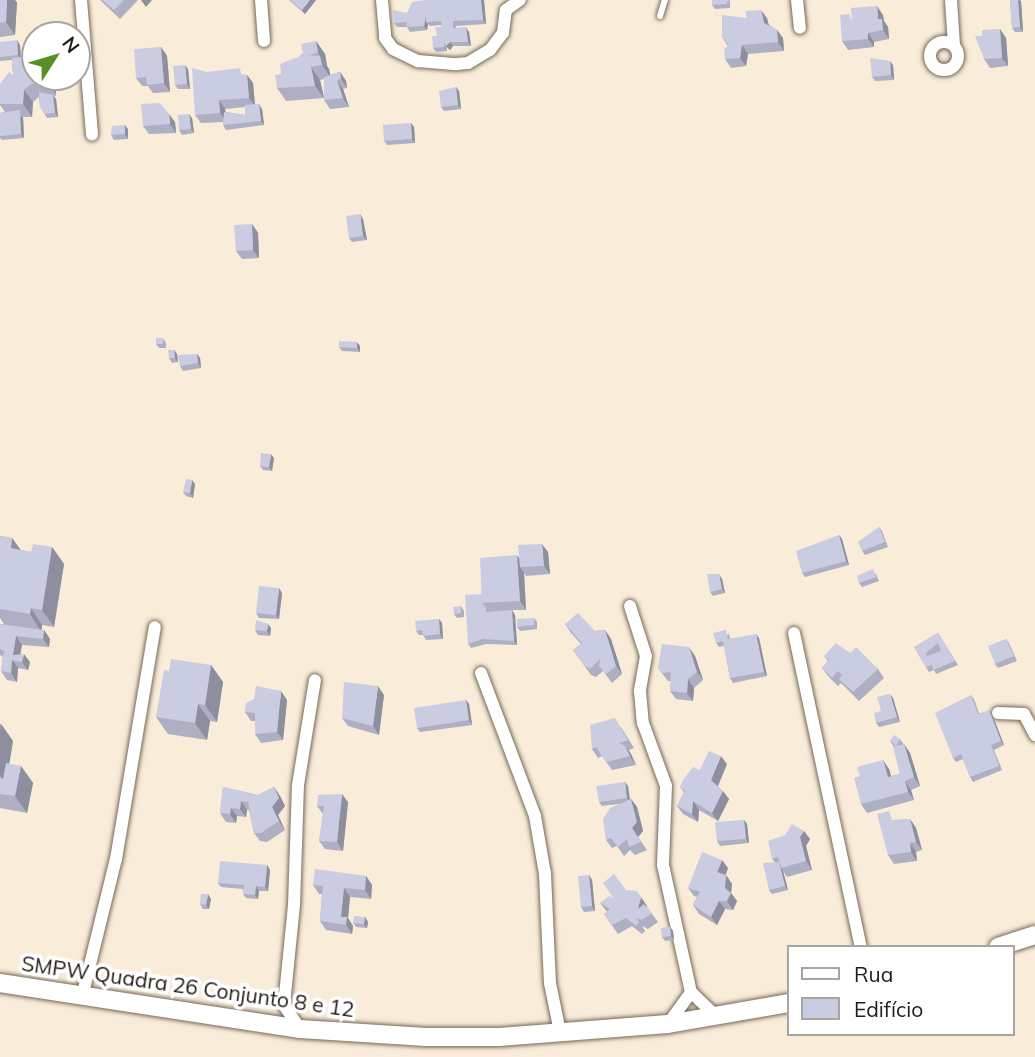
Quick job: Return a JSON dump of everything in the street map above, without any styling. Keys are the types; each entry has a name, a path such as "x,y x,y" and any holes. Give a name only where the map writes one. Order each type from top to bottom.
{"street":[{"path":"81,0 92,135"},
{"path":"261,0 264,41"},
{"path":"382,0 384,38 393,49 418,61 456,64 468,63 490,50 503,33 506,10 520,0"},
{"path":"797,0 800,28"},
{"path":"951,0 954,46"},
{"path":"629,606 646,656 640,691 643,723 666,786 663,865 691,992 718,1018"},
{"path":"82,998 116,859 155,627"},
{"path":"794,633 861,945"},
{"path":"481,673 535,816 545,874 550,983 560,1032"},
{"path":"300,1029 284,1005 294,905 298,785 315,680"},
{"path":"998,713 1024,715 1035,735"},
{"path":"1004,945 1035,935"},
{"name":"SMPW Quadra 26 Conjunto 8 e 12","path":"0,984 300,1029 438,1037 668,1024 718,1018 786,1003"},
{"path":"668,1024 691,992"},
{"path":"262,1023 284,1005"}],"lane":[{"path":"660,16 665,0"}],"building":[{"path":"0,0 7,0 6,22 0,23"},
{"path":"102,0 124,0 114,10"},
{"path":"290,0 310,0 302,10"},
{"path":"481,0 483,20 453,21 453,28 466,27 468,42 450,42 446,46 444,42 444,47 433,48 432,36 437,36 435,27 442,27 441,21 426,22 426,16 424,26 407,27 406,22 394,23 393,10 407,13 412,2"},
{"path":"712,0 727,0 727,4 712,5"},
{"path":"1010,0 1018,0 1020,27 1012,28"},
{"path":"877,6 878,19 882,19 883,30 868,33 868,39 842,41 840,15 849,14 852,21 851,8"},
{"path":"761,10 764,23 777,30 778,42 742,45 740,58 725,59 724,49 729,45 722,37 722,15 746,18 746,11"},
{"path":"1000,29 1002,58 984,59 975,36 982,36 982,30"},
{"path":"17,40 18,55 0,57 0,42"},
{"path":"316,41 318,53 307,55 320,56 322,65 311,67 315,86 277,88 275,75 281,74 280,64 303,55 301,44"},
{"path":"161,47 164,83 147,85 146,77 136,78 134,49"},
{"path":"21,57 23,104 0,104 0,84 9,72 13,75 12,58"},
{"path":"870,58 890,61 891,75 872,77"},
{"path":"185,65 187,84 175,85 173,66"},
{"path":"192,68 207,72 240,68 241,75 247,75 249,98 219,100 220,113 195,115"},
{"path":"340,72 341,79 337,80 343,98 324,100 324,77"},
{"path":"456,87 458,105 441,107 439,91"},
{"path":"39,92 53,95 55,113 44,114 40,106"},
{"path":"160,103 169,114 170,124 143,126 141,104"},
{"path":"259,104 261,121 223,125 224,112 245,115 245,105"},
{"path":"20,110 21,134 0,136 0,113"},
{"path":"189,114 191,129 179,130 178,115"},
{"path":"411,123 412,139 384,141 383,125"},
{"path":"125,125 125,134 111,135 112,126"},
{"path":"360,214 363,236 349,238 346,216"},
{"path":"252,224 253,250 236,251 234,225"},
{"path":"156,338 163,338 163,344 156,344"},
{"path":"339,341 357,342 357,348 339,347"},
{"path":"168,350 174,350 175,358 169,358"},
{"path":"197,354 198,363 180,366 178,355"},
{"path":"261,453 271,454 269,467 260,466"},
{"path":"186,479 192,480 190,493 183,492"},
{"path":"879,527 885,542 862,551 858,542"},
{"path":"839,535 846,561 802,573 796,551"},
{"path":"0,536 12,538 11,548 31,552 33,544 52,547 42,610 31,608 30,614 0,609"},
{"path":"542,544 544,566 520,567 518,545"},
{"path":"517,555 520,601 482,603 480,558"},
{"path":"873,569 876,577 859,583 857,576"},
{"path":"707,574 719,574 722,589 710,592"},
{"path":"259,586 279,588 276,615 256,613"},
{"path":"482,594 486,612 512,610 514,641 483,639 468,644 465,595"},
{"path":"461,606 461,613 454,614 453,607"},
{"path":"578,613 595,631 605,630 616,666 606,674 599,666 600,659 590,669 573,650 582,643 565,624"},
{"path":"534,618 534,625 517,627 517,619"},
{"path":"439,619 440,634 423,636 422,630 416,631 415,621"},
{"path":"256,620 268,624 267,631 255,630"},
{"path":"0,624 44,630 43,639 16,636 13,655 24,654 22,662 12,660 11,673 1,671 4,651 0,649"},
{"path":"726,630 728,639 756,634 764,672 730,678 723,641 716,643 713,633"},
{"path":"938,633 955,661 933,670 932,665 926,667 914,647","holes":["938,643 941,651 927,656 926,653"]},
{"path":"1006,639 1014,656 995,664 988,646"},
{"path":"836,643 850,653 856,647 878,669 853,692 839,679 842,675 838,671 832,678 822,668 829,660 824,656"},
{"path":"662,644 689,647 697,672 688,679 687,693 670,691 671,672 662,673 658,668"},
{"path":"171,659 211,665 205,705 198,704 195,723 156,717 164,670 169,671"},
{"path":"344,682 378,686 373,726 342,718"},
{"path":"256,686 281,691 277,732 255,734 255,713 245,712 246,703 254,699"},
{"path":"890,694 897,717 876,723 874,713 881,711 877,697"},
{"path":"971,695 978,714 989,710 1001,741 991,745 999,766 970,777 961,754 953,758 935,713"},
{"path":"466,700 469,720 417,728 414,708"},
{"path":"615,718 628,740 619,743 625,746 630,756 606,762 596,747 592,749 590,725"},
{"path":"894,735 900,739 896,746 890,741"},
{"path":"904,744 914,777 905,781 908,792 861,804 854,778 860,776 857,767 883,760 888,777 900,774 893,747"},
{"path":"709,751 721,756 711,780 723,791 712,813 693,801 692,814 677,806 685,791 680,787 693,767 700,770"},
{"path":"6,763 21,766 15,796 0,794 0,778 3,779"},
{"path":"625,782 627,798 599,802 596,786"},
{"path":"223,787 258,795 274,787 279,798 272,807 279,821 261,833 254,833 248,802 241,801 240,809 231,808 230,814 220,813"},
{"path":"342,794 337,842 319,841 324,806 317,806 318,795"},
{"path":"631,799 637,822 632,828 641,842 629,847 627,839 618,847 611,838 606,840 603,819 610,808"},
{"path":"889,811 892,820 910,819 916,842 910,843 911,852 888,855 877,814"},
{"path":"744,820 746,839 717,841 715,822"},
{"path":"792,824 804,831 800,837 806,861 781,868 778,857 772,859 768,841 785,835"},
{"path":"702,852 722,860 717,872 726,875 725,888 731,893 727,901 719,901 711,917 693,905 700,892 688,888"},
{"path":"220,861 267,865 265,887 256,886 255,895 243,894 244,885 218,883"},
{"path":"779,862 785,886 769,890 763,863"},
{"path":"315,869 366,876 365,890 344,888 341,917 347,917 346,925 320,921 323,886 313,885"},
{"path":"614,874 626,890 637,891 641,897 638,909 644,904 652,913 642,920 636,918 639,922 636,926 626,918 612,925 604,914 610,909 600,903 609,896 614,899 603,883"},
{"path":"589,875 592,906 581,907 578,876"},
{"path":"201,894 208,894 206,905 200,904"},
{"path":"354,916 365,917 364,924 353,923"},
{"path":"670,927 671,936 662,937 661,928"}]}
